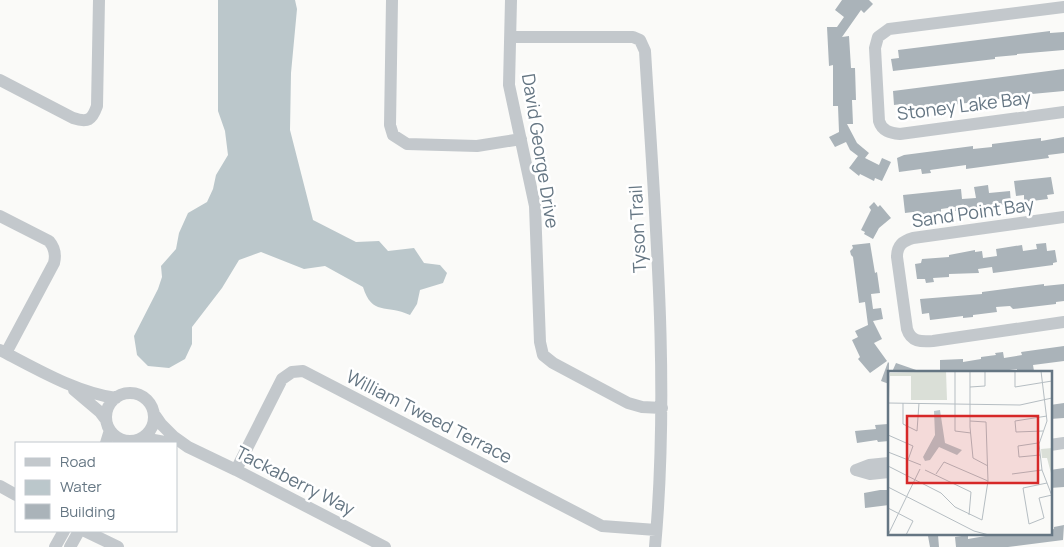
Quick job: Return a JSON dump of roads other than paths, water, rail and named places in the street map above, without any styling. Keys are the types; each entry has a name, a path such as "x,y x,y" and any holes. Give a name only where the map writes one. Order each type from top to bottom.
{"street":[{"path":"0,80 73,118 81,121 88,120 94,115 97,106 99,0"},
{"path":"392,0 390,124 393,135 407,144 477,146 521,140"},
{"name":"David George Drive","path":"511,0 509,85 535,206 540,342 543,355 553,363 628,403 642,407 662,408"},
{"name":"Stoney Lake Bay","path":"1064,7 889,29 878,37 876,48 879,121 881,126 889,132 900,134 1064,112"},
{"name":"Tyson Trail","path":"510,38 633,37 640,40 645,52 659,298 662,408 654,547"},
{"path":"0,216 49,241 54,248 55,254 54,263 3,352 66,383 92,393 116,398"},
{"name":"Sand Point Bay","path":"1064,217 913,238 904,241 899,246 897,257 907,330 909,335 918,341 933,341 1064,322"},
{"name":"William Tweed Terrace","path":"236,470 282,379 292,372 303,371 602,526 656,530"},
{"path":"66,383 100,412 119,439 152,442"},
{"path":"106,442 108,407 116,398 128,394 140,395 149,403 154,414 152,427 135,441"},
{"name":"Tackaberry Way","path":"154,414 182,446 236,470 384,547"},
{"path":"888,463 869,465 856,470 870,474 888,472"},
{"path":"0,486 15,494"},
{"path":"55,547 63,532"},
{"path":"70,547 78,532"},
{"path":"87,532 118,547"}],"water":[{"path":"218,0 295,0 297,9 291,73 290,130 313,220 356,242 379,241 388,251 414,248 424,263 440,265 447,273 443,283 420,290 417,304 410,315 375,306 363,287 325,266 304,269 261,252 239,260 222,288 192,327 192,344 185,359 169,368 148,366 137,355 134,336 158,289 162,277 161,266 176,249 179,233 188,213 207,202 213,189 216,175 228,155 225,131 218,111"}]}
